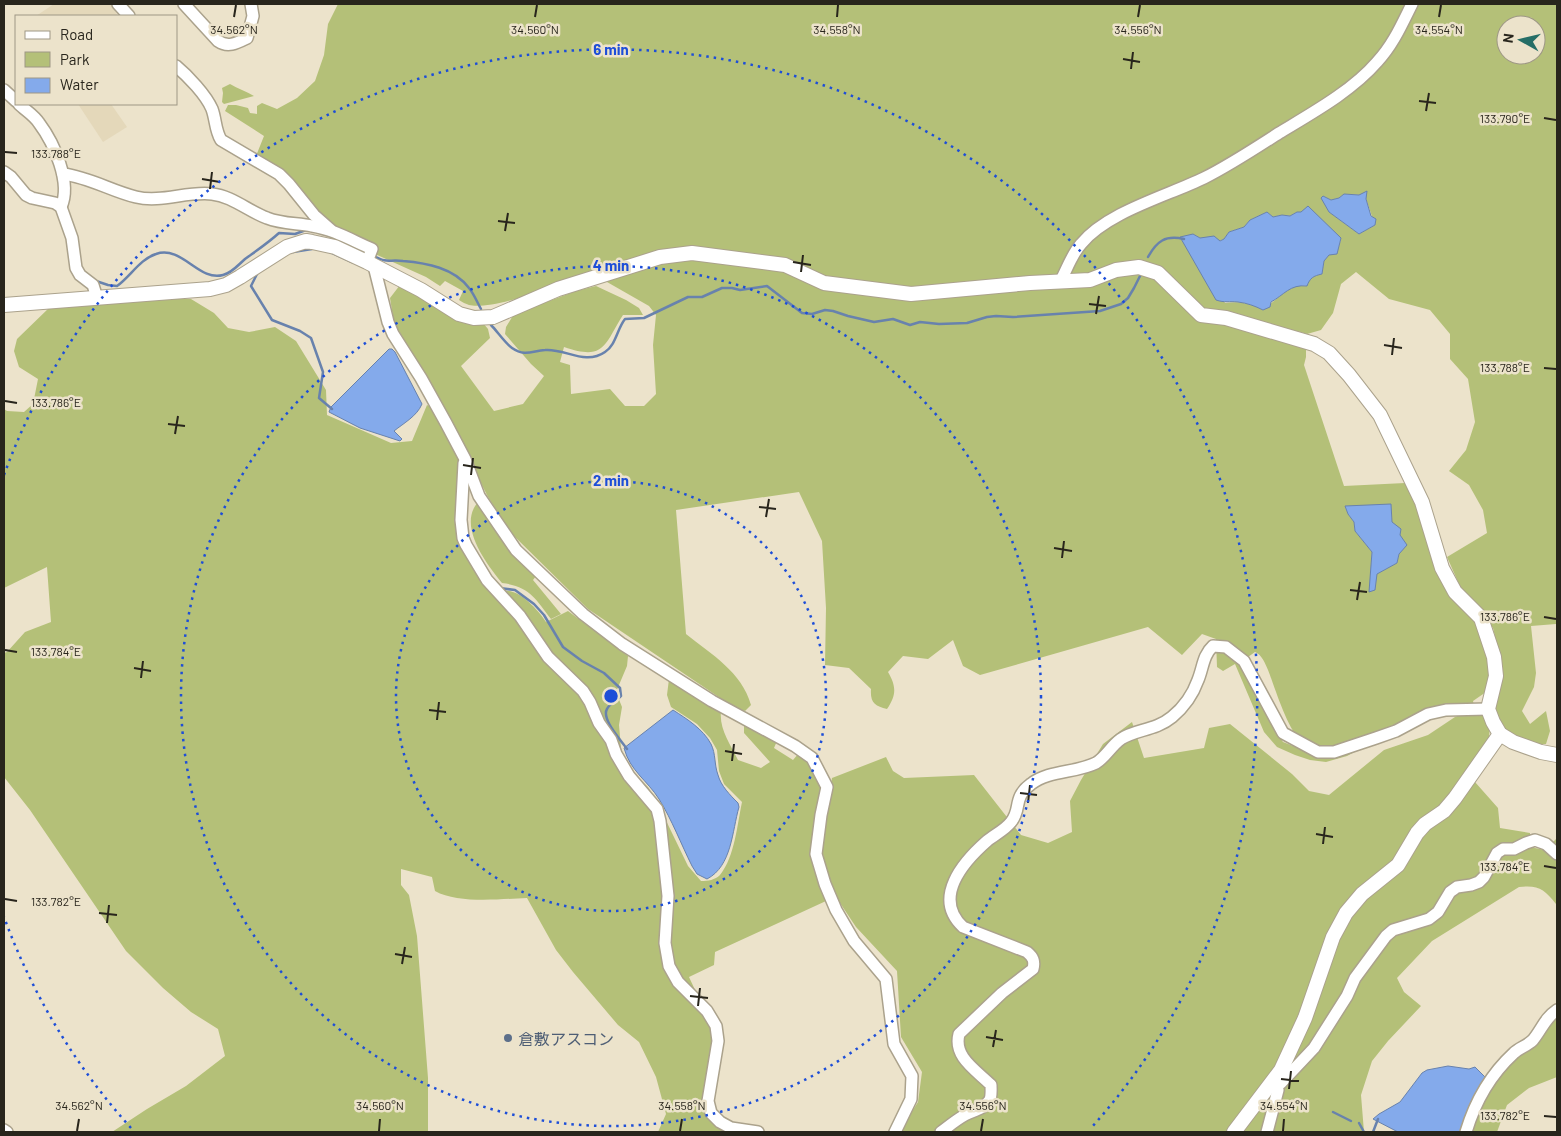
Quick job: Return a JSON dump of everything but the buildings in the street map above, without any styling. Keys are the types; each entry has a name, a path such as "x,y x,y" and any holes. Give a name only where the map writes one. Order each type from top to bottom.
{"street":[{"path":"118,4 128,15"},
{"path":"184,4 218,41 228,45 247,38 254,4"},
{"path":"1061,280 1080,244 1102,226 1138,205 1204,178 1231,163 1320,108 1356,82 1376,63 1394,40 1412,4"},
{"path":"178,68 208,102 213,112 217,134 221,140 279,174 314,215 334,233"},
{"path":"4,90 15,100"},
{"path":"20,105 38,121 50,140 64,174 65,193 62,205 72,238 76,268 80,275 93,286 97,298"},
{"path":"4,172 11,177 26,195 62,205"},
{"path":"64,174 80,177 137,197 157,198 192,194 223,196 265,218 335,247 370,259 459,314 474,318 493,316 558,289 660,257 692,253 785,265 824,283 911,294 1061,280 1090,280 1116,270 1139,267 1158,273 1201,315 1226,318 1314,344 1329,353 1349,374 1380,415 1422,502 1442,568 1455,592 1481,618 1494,657 1496,676 1488,709 1492,722 1500,734 1513,742 1541,752 1557,755"},
{"path":"4,305 210,290 226,285 240,277 287,247 300,232 313,226 372,249 370,259 393,334 421,378 465,459 479,496 516,550 583,614 622,644 712,701 795,746 812,758 827,787 816,854 825,884 836,910 854,941 886,979 894,1044 912,1076 911,1099 895,1132"},
{"path":"465,459 461,520 463,538 466,545 487,580 520,616 548,657 583,691 629,776 657,809 668,896 665,943 669,966 678,982 707,1011 716,1026 718,1041 708,1101 711,1113 720,1122 731,1128 758,1132"},
{"path":"941,1132 966,1114 981,1108 989,1102 992,1092 991,1085 959,1053 956,1043 959,1034 1002,994 1033,969 1034,962 1032,956 1027,952 963,927 955,920 950,902 950,892 958,872 975,852 1010,823 1015,814 1021,793 1032,782 1095,763 1122,738 1161,726 1174,715 1190,696 1208,651 1213,646 1226,647 1244,661 1283,733 1318,752 1334,752 1376,738 1396,731 1428,714 1446,710 1488,709"},
{"path":"1234,1132 1273,1084 1281,1070 1304,1018 1333,937 1346,913 1362,894 1398,865 1417,833 1425,824 1444,811 1455,798 1500,734"},
{"path":"1273,1084 1288,1076 1314,1048 1348,996 1355,978 1386,936 1393,930 1429,919 1438,912 1450,892 1457,887 1471,885 1484,877 1498,853 1503,849 1514,849 1526,842 1535,840 1546,844 1557,854"},
{"path":"1466,1132 1475,1105 1484,1089 1505,1062 1532,1040 1549,1016 1557,1010"},
{"path":"1267,1132 1278,1090 1273,1084"},
{"path":"1259,1132 1269,1114 1273,1111"}],"shaded area":[{"path":"54,4 111,4 117,15 38,15"},
{"path":"79,105 112,105 127,127 103,142"}],"green space":[{"path":"338,4 1557,4 1557,629 1556,624 1531,626 1536,673 1534,687 1522,711 1530,724 1546,711 1550,731 1546,744 1521,739 1512,735 1499,722 1493,708 1499,654 1493,628 1463,593 1447,557 1487,533 1483,510 1469,485 1449,471 1466,450 1475,422 1468,379 1450,359 1450,334 1430,310 1389,299 1356,272 1341,284 1333,313 1321,330 1307,334 1297,331 1293,341 1306,347 1304,365 1344,486 1405,483 1417,502 1435,558 1476,619 1486,643 1492,675 1486,692 1473,701 1476,713 1485,714 1490,726 1489,737 1467,773 1498,808 1500,828 1530,833 1530,847 1545,850 1557,838 1556,904 1540,889 1519,887 1432,941 1397,978 1404,992 1421,1006 1372,1061 1361,1095 1364,1132 899,1132 918,1102 922,1072 901,1037 897,971 856,927 834,894 825,865 822,849 832,778 886,757 893,771 904,778 974,775 1021,835 1048,843 1072,832 1070,801 1081,780 1103,744 1132,722 1144,758 1204,748 1209,728 1230,724 1292,774 1309,791 1329,795 1384,750 1428,735 1455,717 1468,712 1468,708 1327,749 1320,748 1302,740 1294,733 1268,670 1260,655 1255,652 1248,657 1245,671 1270,722 1283,742 1311,753 1366,746 1347,756 1326,762 1310,760 1277,747 1264,732 1235,664 1223,671 1217,667 1216,639 1202,634 1182,655 1148,627 980,675 963,666 953,640 928,659 903,656 888,672 893,682 894,694 887,709 883,708 872,701 871,689 849,668 825,665 826,608 822,541 799,492 676,510 686,634 733,673 741,683 751,705 745,711 732,706 588,609 512,534 488,497 431,384 394,323 390,298 400,285 483,323 488,329 490,338 461,366 494,411 523,404 544,376 505,334 506,327 514,314 576,291 596,286 639,308 643,315 623,315 602,348 588,352 564,347 560,362 570,365 571,394 610,389 625,406 644,406 656,394 653,345 656,315 649,306 593,274 512,300 480,306 469,305 459,300 463,291 445,281 440,286 426,277 355,245 312,209 256,156 264,136 225,111 228,105 236,105 248,108 250,113 257,114 257,106 262,103 277,109 297,98 315,81 324,55 328,24","holes":["1344,194 1359,195 1366,199 1375,225 1359,234 1329,212 1323,196 1331,200 1339,198","1267,212 1273,217 1290,216 1301,212 1324,223 1341,239 1337,253 1329,254 1324,261 1322,274 1312,278 1306,286 1292,286 1263,310 1244,303 1225,303 1193,234 1200,238 1219,241 1224,239 1229,232 1244,227 1250,220","1345,506 1392,512 1392,522 1406,545 1399,554 1397,563 1376,574 1375,590 1370,582 1372,552 1355,531 1354,522"]},
{"path":"230,84 254,96 224,104 222,102 222,88"},
{"path":"139,299 191,299 214,313 228,328 249,332 275,327 296,341 326,390 327,415 391,443 412,441 427,405 433,408 459,461 458,539 497,590 511,591 527,600 546,622 568,611 628,656 627,666 616,692 622,707 619,725 621,748 627,767 648,787 688,866 701,881 716,878 725,867 735,840 742,802 724,784 719,771 717,750 710,738 697,724 671,707 667,695 669,679 721,711 723,730 738,760 761,768 770,762 744,733 744,723 777,741 774,748 793,760 799,753 810,760 822,788 812,856 826,901 715,952 714,965 689,977 714,1035 707,1114 733,1132 658,1132 666,1114 656,1077 639,1042 618,1025 573,972 556,950 527,898 479,900 455,898 435,891 432,877 401,869 401,885 409,895 417,936 428,1078 428,1132 112,1132 186,1086 225,1056 218,1029 191,1012 163,988 126,951 30,810 4,777 4,653 25,632 51,622 47,567 4,588 4,409 7,411 24,412 33,404 38,379 19,367 14,351 17,339 51,306"},
{"path":"478,502 536,576 533,580 561,614 551,619 541,605 525,590 502,583 496,575 482,555 472,533 472,512"},
{"path":"1557,1015 1557,1077 1529,1088 1507,1105 1497,1132 1469,1132 1476,1110 1501,1072"}],"water":[{"path":"1367,191 1366,199 1371,216 1376,219 1375,225 1359,234 1329,212 1321,198 1323,196 1331,200 1339,198 1344,194 1359,195"},
{"path":"1308,206 1341,238 1337,254 1329,255 1324,261 1322,274 1312,278 1307,286 1292,288 1271,302 1270,307 1263,310 1245,303 1216,300 1180,237 1193,234 1200,238 1214,236 1220,241 1229,232 1244,227 1250,220 1267,212 1273,217 1290,216 1301,212"},
{"path":"389,349 395,352 422,404 414,416 394,431 402,439 400,441 360,428 329,412 331,407"},
{"path":"1391,504 1392,522 1401,529 1400,535 1407,545 1399,554 1397,563 1377,574 1375,590 1369,592 1372,552 1355,531 1354,522 1345,506"},
{"path":"673,710 694,725 708,739 713,748 719,779 738,803 739,807 730,847 722,866 707,879 697,874 664,807 630,763 624,748"},
{"path":"1448,1066 1469,1069 1475,1067 1487,1079 1461,1132 1398,1132 1373,1119 1400,1102 1422,1073 1427,1070"}],"waterway":[{"path":"96,281 117,286 150,256 165,253 174,254 206,273 214,276 223,275 232,271 279,233 295,234 306,230"},
{"path":"1148,257 1162,240 1172,238 1184,239"},
{"path":"342,241 366,253"},
{"path":"293,252 312,249"},
{"path":"330,252 352,262"},
{"path":"374,256 386,261 421,263 448,271 463,281 474,295 481,309"},
{"path":"257,274 251,286 272,320 300,331 311,338 323,372 319,398 332,409"},
{"path":"491,325 509,346 517,351 528,353 552,350 590,357 598,356 609,349 625,319 644,318 688,297 702,297 722,288 740,290 767,286 802,313 812,314 825,310 874,322 893,319 910,325 920,322 939,324 967,323 996,316 1013,317 1100,311 1121,304 1128,298 1140,276"},
{"path":"499,588 515,590 534,604 544,615 563,647 582,661 604,673 620,688 621,696 608,707 606,713 609,724 627,749"},
{"path":"1333,1112 1351,1121"},
{"path":"1373,1132 1378,1119"},
{"path":"1359,1123 1364,1132"}],"place":[{"name":"倉敷アスコン","path":"508,1038"}]}
